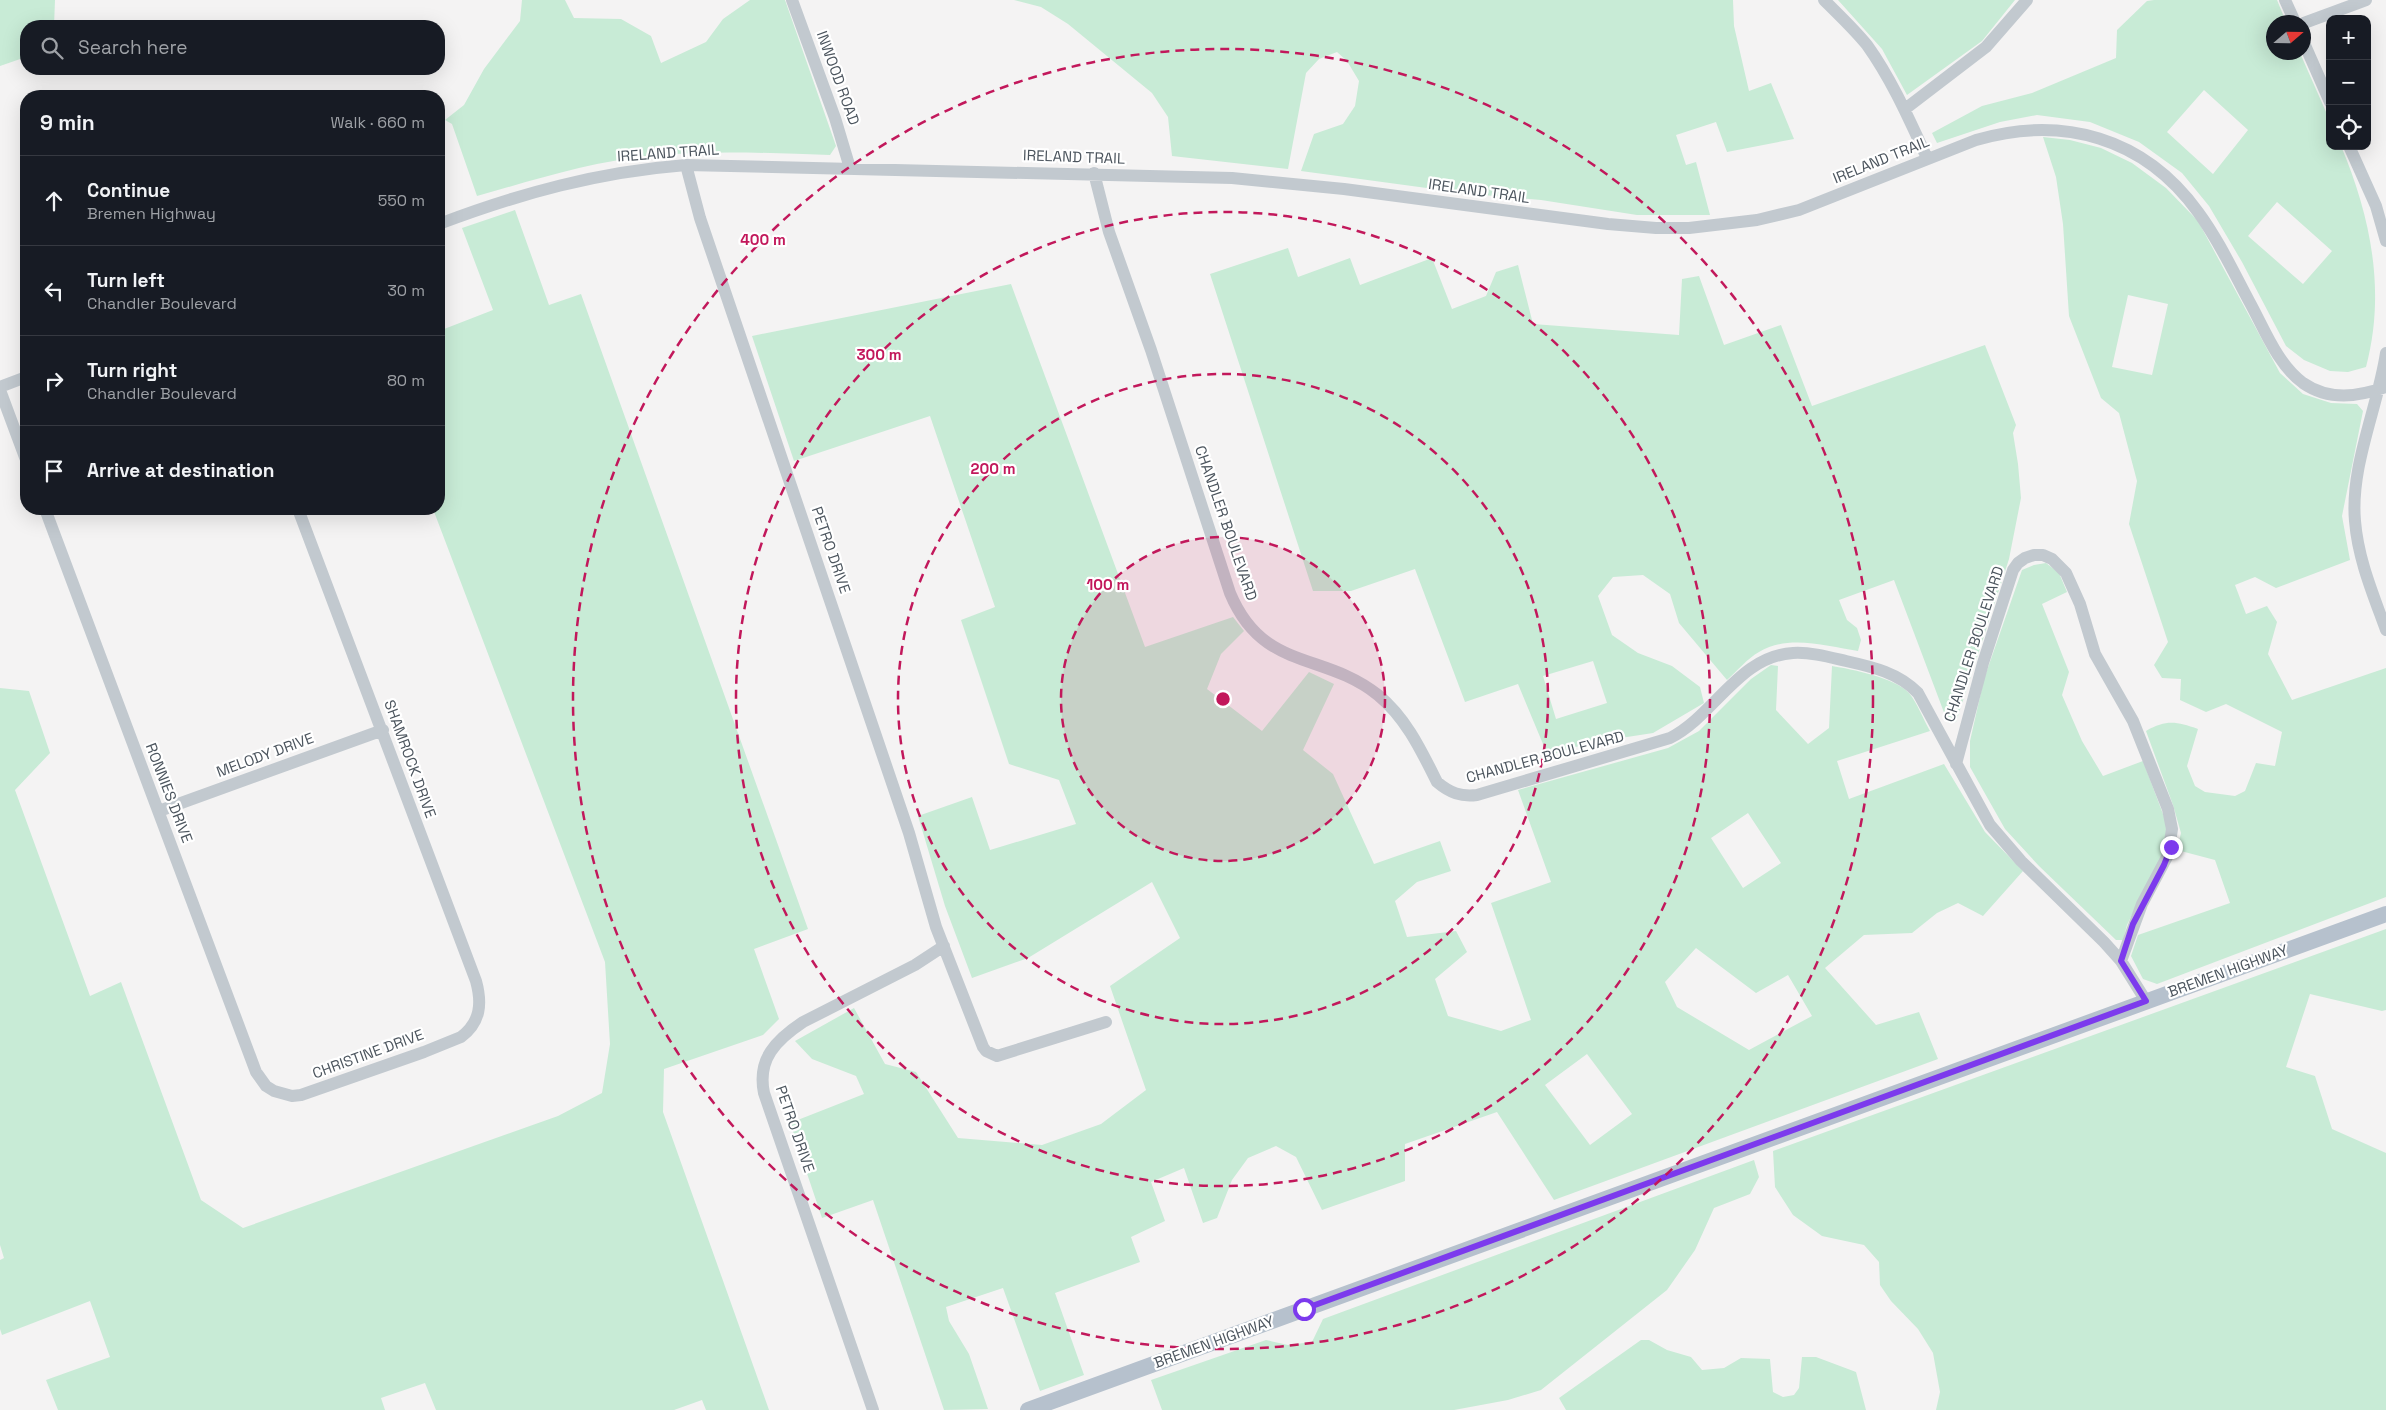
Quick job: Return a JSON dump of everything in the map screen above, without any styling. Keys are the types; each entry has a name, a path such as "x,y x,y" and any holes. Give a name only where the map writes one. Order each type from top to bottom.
{"main road":[{"name":"BREMEN HIGHWAY","path":"1028,1410 2386,914"}],"street":[{"name":"INWOOD ROAD","path":"792,0 835,118 850,168"},
{"path":"1824,0 1867,46 1905,109 1927,158"},
{"path":"1905,109 1986,47 2027,0"},
{"path":"2284,0 2292,15"},
{"path":"2311,20 2366,0"},
{"path":"2311,58 2326,93"},
{"name":"IRELAND TRAIL","path":"445,222 514,197 562,183 618,172 686,165 1094,173 1256,180 1344,189 1608,224 1656,228 1689,228 1757,220 1799,210 1927,158 2002,132 2028,129 2072,132 2118,146 2165,176 2198,211 2281,360 2290,372 2303,383 2332,395 2349,397 2382,388"},
{"path":"2351,150 2376,206 2386,241"},
{"name":"PETRO DRIVE","path":"686,165 700,218 922,871 944,946 983,1047 991,1054 1005,1054 1106,1022"},
{"name":"CHANDLER BOULEVARD","path":"1094,173 1109,232 1151,350 1230,592 1241,616 1256,634 1274,647 1354,680 1378,695 1402,719 1437,782 1446,789 1461,795 1477,795 1670,738 1695,723 1749,669 1762,661 1794,653 1830,657 1880,669 1908,683 1918,693 1978,805 2004,842 2121,961 2146,1001"},
{"path":"2386,353 2382,388 2358,473 2354,519 2363,565 2386,630"},
{"path":"20,380 0,388 20,443"},
{"name":"RONNIES DRIVE","path":"47,515 256,1072 266,1086"},
{"name":"SHAMROCK DRIVE","path":"300,515 383,730 476,981 480,1004 476,1022"},
{"name":"CHANDLER BOULEVARD","path":"1956,764 1982,663 2013,570 2018,563 2034,555 2052,559 2066,573 2074,588 2095,654 2139,733 2168,809 2172,829 2168,856 2139,911 2121,961"},
{"name":"MELODY DRIVE","path":"159,811 383,730"},
{"name":"PETRO DRIVE","path":"873,1410 764,1093 763,1068 772,1049 797,1026 839,1002 915,965 944,946"},
{"name":"CHRISTINE DRIVE","path":"266,1086 292,1096 322,1089 449,1043 468,1031 476,1022"}],"green space":[{"path":"0,0 55,0 54,20 20,20 20,59 0,66"},
{"path":"522,0 565,0 574,18 621,19 651,36 661,63 706,42 723,19 750,0 785,0 836,146 830,155 718,153 673,154 629,158 563,172 477,196 452,124 445,120 464,105 484,69 520,21"},
{"path":"1014,0 1733,0 1734,26 1749,91 1771,83 1794,139 1727,152 1716,122 1676,135 1686,165 1696,162 1710,215 1637,215 1541,200 1471,194 1301,171 1314,134 1343,124 1355,106 1359,81 1347,61 1337,52 1319,59 1306,73 1288,169 1172,156 1168,117 1152,93 1068,24 1041,7"},
{"path":"1838,0 2015,0 1982,41 1907,95 1882,49"},
{"path":"2277,0 2283,15 2266,15 2266,60 2303,60 2326,112 2326,150 2343,150 2352,173 2367,227 2375,283 2375,311 2366,367 2348,372 2330,371 2304,360 2286,346 2242,262 2209,206 2182,173 2139,142 2090,122 2037,115 2000,122 1937,143 1932,133 1982,106 2032,93 2116,58 2117,30 2147,1","holes":["2204,90 2248,130 2213,174 2167,132","2277,202 2332,251 2303,284 2248,236"]},
{"path":"2043,137 2070,140 2101,148 2132,163 2166,188 2198,221 2280,373 2303,394 2331,403 2357,404 2363,411 2342,516 2350,560 2276,588 2255,577 2235,585 2246,614 2267,606 2277,622 2268,654 2292,700 2386,668 2386,897 2157,984 2143,979 2131,956 2138,935 2230,903 2215,860 2177,850 2181,833 2173,805 2146,731 2166,723 2198,729 2187,766 2195,786 2205,792 2235,796 2245,791 2256,763 2275,766 2282,732 2226,704 2206,712 2180,700 2181,679 2162,678 2154,665 2168,642 2129,524 2137,481 2119,413 2101,398 2069,316 2063,224 2056,177","holes":["2128,295 2168,304 2152,375 2112,367"]},
{"path":"515,210 549,305 581,294 808,929 754,949 779,1019 763,1035 664,1069 663,1112 769,1410 706,1410 702,1400 674,1410 436,1410 425,1383 381,1398 385,1410 58,1410 46,1380 110,1357 90,1301 2,1335 0,1329 0,1260 4,1258 0,1245 0,688 29,691 50,753 15,790 90,996 121,982 201,1200 243,1228 558,1116 602,1093 610,1044 605,962 435,515 445,515 445,329 493,310 462,228"},
{"path":"1288,248 1298,277 1350,258 1360,285 1432,258 1452,309 1486,296 1496,272 1518,265 1533,324 1679,335 1682,279 1699,276 1724,345 1781,325 1812,406 1985,345 2016,425 2013,433 2021,498 2009,559 1956,722 1948,723 1894,580 1839,600 1847,620 1857,628 1861,640 1858,651 1821,644 1795,642 1782,644 1759,652 1727,680 1679,623 1670,594 1643,575 1613,577 1598,596 1612,635 1638,653 1672,666 1700,687 1704,703 1653,733 1588,743 1548,756 1518,684 1465,702 1415,569 1351,591 1313,591 1210,274","holes":["1593,661 1607,703 1556,719 1543,676"]},
{"path":"1011,284 1145,647 1233,617 1244,631 1221,654 1207,689 1262,731 1309,672 1334,684 1303,750 1333,774 1374,864 1440,841 1451,871 1417,882 1395,901 1407,937 1456,931 1467,952 1435,979 1448,1016 1501,1031 1531,1020 1491,903 1551,882 1518,790 1668,748 1699,731 1751,679 1771,665 1778,666 1776,710 1808,744 1829,728 1832,666 1873,675 1903,688 1915,702 1930,731 1837,761 1849,799 1944,764 1985,832 2023,871 1983,916 1958,903 1937,913 1912,933 1864,935 1825,968 1876,1025 1919,1012 1938,1059 1554,1200 1497,1112 1405,1144 1405,1181 1322,1210 1296,1157 1276,1146 1248,1158 1232,1180 1217,1218 1203,1223 1184,1168 1151,1182 1165,1221 1131,1237 1140,1262 1055,1293 1084,1375 1040,1391 1003,1288 946,1307 949,1321 969,1354 988,1409 944,1410 873,1200 822,1218 790,1123 864,1094 856,1076 812,1059 795,1041 854,1008 885,1064 916,1072 958,1138 1042,1145 1101,1124 1146,1090 1110,986 1180,938 1152,882 1028,958 972,978 945,906 918,816 972,797 990,850 1076,824 1059,780 1009,764 961,620 995,607 930,416 794,461 752,336","holes":["1748,813 1781,863 1743,888 1711,838","1696,948 1756,993 1788,975 1812,1016 1749,1050 1677,1007 1665,982","1587,1054 1632,1114 1590,1145 1545,1085"]},
{"path":"2046,563 2059,573 2067,592 2042,604 2069,672 2062,695 2082,741 2103,776 2143,761 2166,822 2167,846 2127,925 2123,940 2116,940 2039,866 2005,829 1970,767 1970,741 1984,679 2022,570"},
{"path":"2386,929 2386,1010 2382,1011 2310,994 2286,1067 2315,1076 2332,1129 2386,1153 2386,1410 1936,1410 1940,1392 1933,1353 1918,1329 1891,1301 1880,1285 1879,1262 1864,1245 1822,1236 1793,1215 1775,1187 1773,1151"},
{"path":"1754,1160 1759,1177 1750,1194 1714,1208 1695,1250 1667,1290 1541,1390 1508,1400 1454,1410 1162,1410 1151,1380 1266,1340 1288,1345 1312,1342 1323,1319"},
{"path":"1641,1340 1649,1340 1667,1350 1691,1357 1702,1370 1724,1368 1741,1358 1770,1359 1773,1392 1783,1397 1794,1395 1799,1388 1802,1357 1816,1357 1856,1372 1866,1410 1566,1410 1559,1398"}],"route":[{"path":"1304,1309 2146,1001 2121,961 2133,924 2164,865 2171,847"}]}
